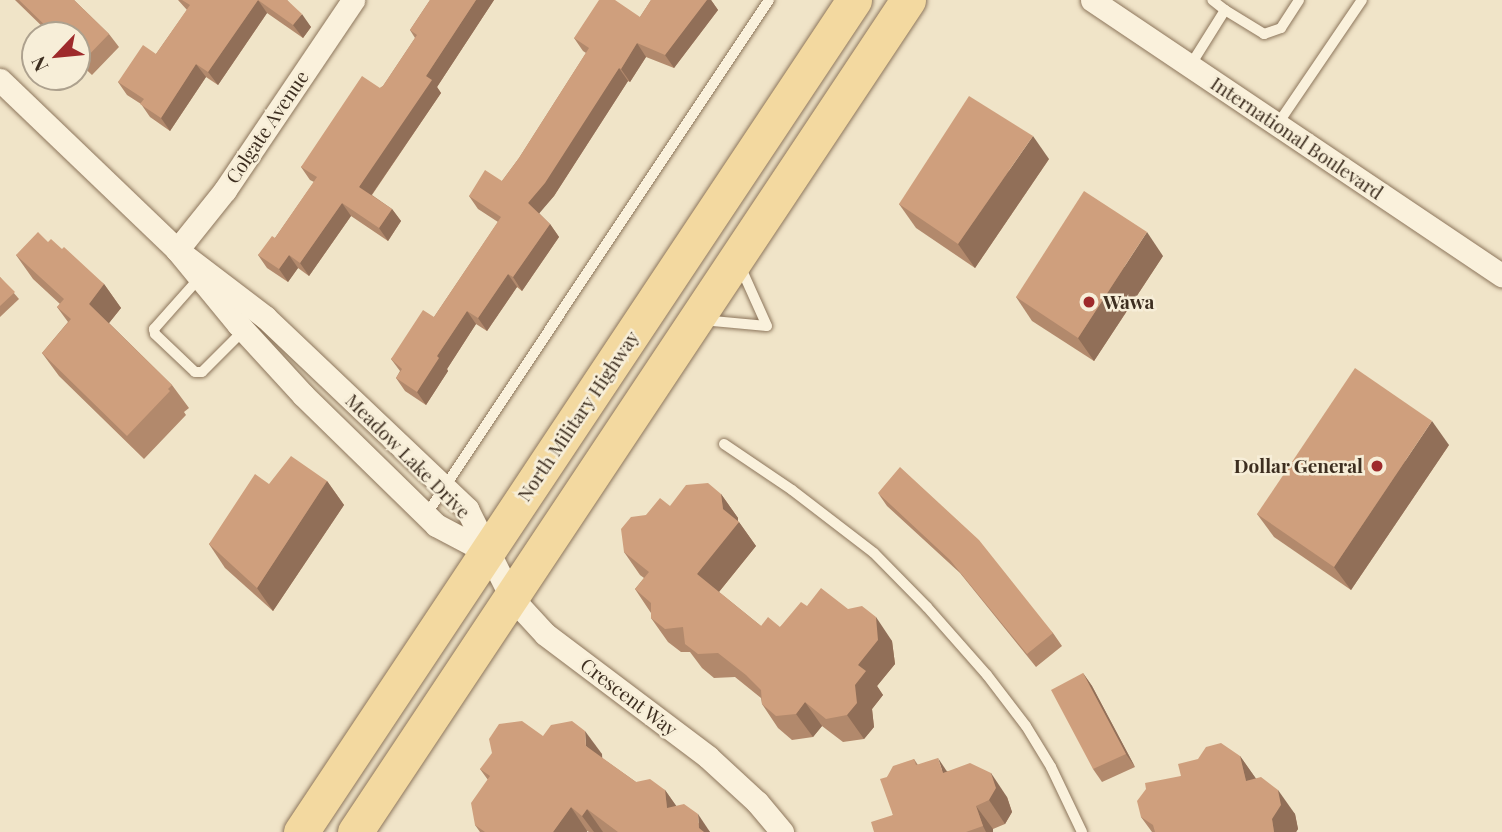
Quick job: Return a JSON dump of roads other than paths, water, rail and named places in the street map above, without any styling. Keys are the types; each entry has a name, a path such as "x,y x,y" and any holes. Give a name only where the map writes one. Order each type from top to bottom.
{"main road":[{"name":"North Military Highway","path":"301,832 854,0"},
{"path":"355,832 908,0"}],"street":[{"name":"Colgate Avenue","path":"177,250 225,190 352,0"},
{"name":"International Boulevard","path":"1092,0 1502,275"},
{"name":"Meadow Lake Drive","path":"0,80 203,274 259,312 467,509 481,532 487,552"},
{"name":"Meadow Lake Drive","path":"203,274 244,330 303,395 436,525 487,552"},
{"name":"Crescent Way","path":"487,552 511,597 545,634 708,757 757,802 782,832"}],"lane":[{"path":"426,515 769,0"},
{"path":"1212,0 1264,34 1280,27 1299,0"},
{"path":"1277,125 1362,0"},
{"path":"1189,66 1225,10"},
{"path":"696,319 767,326 736,258"},
{"path":"203,274 154,329 155,334 195,372 202,372 259,312"},
{"path":"724,444 792,490 874,553 926,607 987,675 1026,726 1051,767 1083,832"}],"place":[{"name":"Wawa","path":"1089,302"},
{"name":"Dollar General","path":"1377,466"}]}
